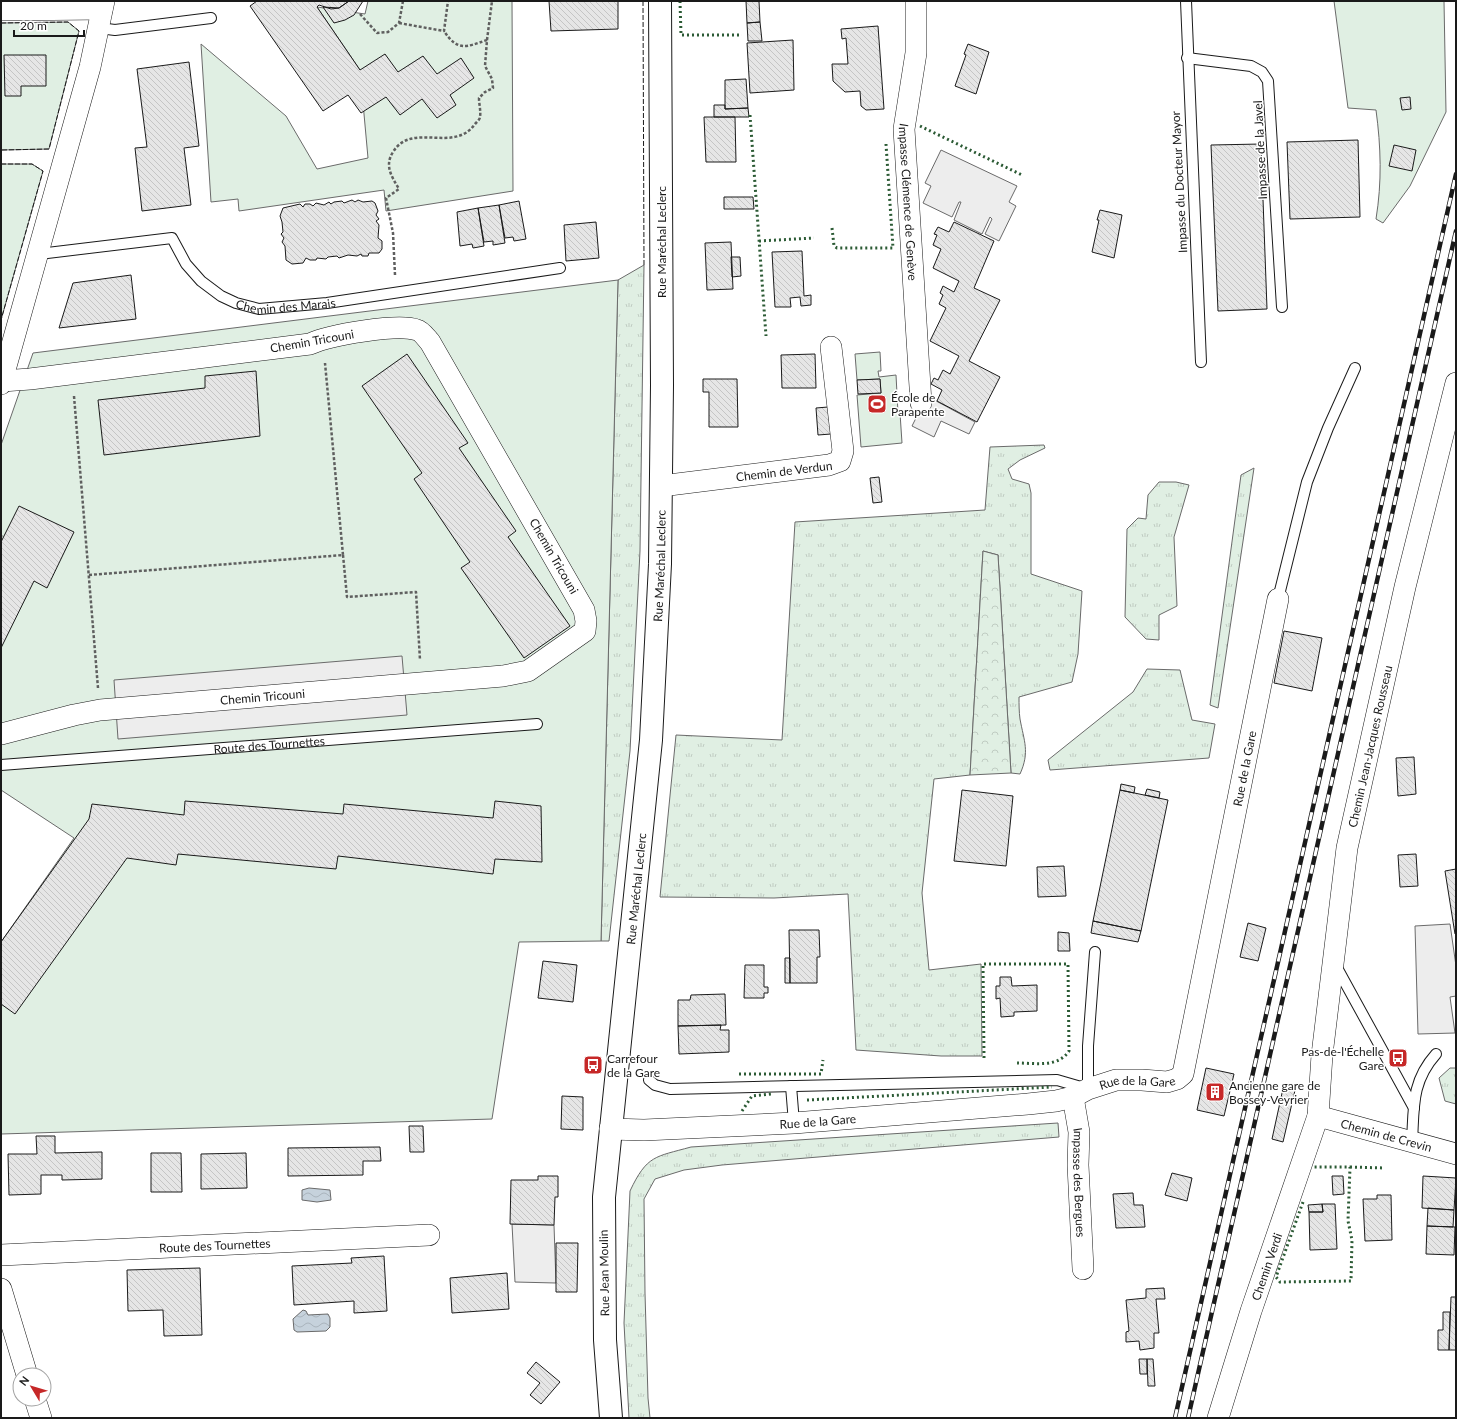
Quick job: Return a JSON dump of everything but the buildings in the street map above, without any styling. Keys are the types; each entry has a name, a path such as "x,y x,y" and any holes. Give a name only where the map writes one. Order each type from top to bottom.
{"main road":[{"name":"Rue Maréchal Leclerc","path":"610,1129 651,740 657,648 662,385 660,1"},
{"name":"Rue Jean Moulin","path":"610,1129 604,1198 603,1258 605,1340 611,1418"}],"street":[{"name":"Impasse Clémence de Genève","path":"916,1 916,54 904,130 921,403"},
{"path":"1,10 102,13 90,67 39,254 1,382"},
{"name":"Chemin Tricouni","path":"1,382 310,344 322,338 401,327 418,330 426,338 584,610 586,621 585,631 528,671 503,676 100,710 74,715 1,734"},
{"name":"Chemin de Verdun","path":"661,486 829,465 840,461 843,451 831,347"},
{"name":"Chemin Jean-Jacques Rousseau","path":"1318,1116 1322,1054 1347,848 1405,587 1456,383"},
{"name":"Rue de la Gare","path":"610,1129 644,1130 794,1122 1042,1103 1080,1093 1116,1080 1167,1082 1177,1079 1183,1074 1278,599"},
{"name":"Impasse des Bergues","path":"1080,1093 1078,1165 1083,1269"},
{"name":"Chemin de Crevin","path":"1318,1116 1456,1154"},
{"name":"Chemin Verdi","path":"1218,1418 1251,1311 1318,1116"},
{"name":"Route des Tournettes","path":"1,1255 429,1235"},
{"path":"1,1289 25,1367"},
{"path":"38,1407 41,1418"}],"lane":[{"name":"Impasse du Docteur Mayor","path":"1186,1 1187,58 1201,362"},
{"path":"102,13 115,30 211,18"},
{"name":"Impasse de la Javel","path":"1187,58 1251,66 1262,72 1268,81 1282,307"},
{"name":"Chemin des Marais","path":"39,254 172,238 186,264 201,281 221,296 236,303 259,308 327,303 560,268"},
{"path":"1278,599 1307,482 1328,428 1355,368"},
{"name":"Route des Tournettes","path":"1,765 537,724"},
{"path":"649,1080 655,1084 670,1089 1057,1080 1080,1093 1088,1046 1095,952"},
{"path":"1333,961 1414,1108"},
{"path":"1412,1142 1414,1108 1418,1081 1436,1054"},
{"path":"791,1086 794,1122"}],"path":[{"path":"360,14 377,33 388,32 399,22 403,1"},
{"path":"444,31 448,1"},
{"path":"396,292 393,233 386,198 399,189 388,168 389,159 401,142 412,138 452,138 464,135 472,128 480,117 479,98 485,92 493,88 492,79 485,66 492,1"},
{"path":"399,22 444,31 452,42 466,47 487,40"},
{"path":"322,338 347,597 416,592 421,684"},
{"path":"72,374 100,710"},
{"path":"89,575 343,555"}],"green space":[{"path":"368,1 512,1 513,191 386,211 384,190 239,211 238,199 211,202 201,44 286,116 317,169 368,158 360,70 317,7 365,14"},
{"path":"1334,1 1444,1 1446,112 1410,186 1383,223 1376,219 1380,164 1376,110 1348,108"},
{"path":"68,22 79,31 49,149 1,150 1,23"},
{"path":"1,164 32,164 43,171 1,320"},
{"path":"644,265 640,551 630,751 609,941 601,941 618,280"},
{"path":"618,280 601,941 519,942 492,1119 1,1134 1,942 74,838 1,790 1,445 33,353"},
{"name":"École de Parapente","path":"880,352 881,371 878,371 879,377 896,375 898,413 900,413 902,443 861,447 857,395 881,393 880,379 857,380 855,354"},
{"path":"1044,445 1045,448 1020,460 1008,469 1012,479 1029,484 1031,493 1031,574 1082,591 1078,654 1072,682 1019,697 1019,711 1025,746 1025,759 1020,774 1011,773 998,555 983,551 970,775 934,779 922,893 929,970 981,964 982,1056 941,1056 856,1050 848,894 774,898 660,897 676,735 782,740 795,522 985,510 990,447"},
{"path":"1254,468 1218,708 1210,705 1241,475"},
{"path":"1159,482 1176,482 1189,485 1174,537 1177,606 1159,615 1159,640 1146,639 1125,617 1127,529 1138,518 1146,519 1148,495"},
{"path":"983,551 998,555 1011,773 970,775"},
{"path":"1147,669 1180,670 1192,720 1215,724 1209,758 1050,770 1048,760 1133,692"},
{"path":"1450,1068 1456,1068 1456,1104 1445,1101 1439,1078"},
{"path":"1058,1123 1059,1137 722,1165 684,1170 655,1179 644,1199 645,1293 650,1418 629,1418 624,1323 630,1191 642,1170 653,1159 691,1147"}],"shaded area":[{"path":"941,150 1017,186 1009,202 1016,206 999,241 985,234 992,219 990,217 982,234 954,220 961,202 959,202 952,217 923,203 931,186 925,183"},
{"path":"927,396 975,422 969,434 941,421 934,437 912,426"},
{"path":"402,656 407,715 118,739 114,680"},
{"path":"1450,924 1456,966 1456,996 1450,997 1455,1033 1418,1034 1415,926"},
{"path":"512,1224 554,1225 556,1283 515,1282"}],"water":[{"path":"309,1188 330,1190 331,1200 317,1202 302,1200 302,1190"},
{"path":"303,1310 306,1311 308,1315 328,1314 330,1318 330,1327 326,1331 297,1332 294,1330 293,1319"}],"railway":[{"path":"1175,1418 1456,174"},
{"path":"1188,1418 1456,231"}],"hedge":[{"path":"680,1 681,35 742,35"},
{"path":"750,115 766,336"},
{"path":"920,126 1022,175"},
{"path":"832,228 834,246 837,248 893,248 886,144"},
{"path":"759,241 814,238"},
{"path":"984,1058 983,964 1068,964 1069,1051 1059,1060 1052,1062 1038,1064 1017,1063"},
{"path":"739,1074 821,1074 823,1060"},
{"path":"807,1100 1052,1087"},
{"path":"742,1111 752,1096 771,1094"},
{"path":"1303,1202 1276,1277 1280,1282 1351,1281 1352,1240 1348,1221 1350,1167 1313,1167"},
{"path":"1350,1167 1385,1168"}],"fence":[{"path":"643,1 644,265"},
{"path":"1,23 68,22 79,31 49,149 1,150"},
{"path":"1,164 32,164 43,171 1,320"}],"place":[{"name":"École de Parapente","path":"877,404"},
{"name":"Pas-de-l'Échelle Gare","path":"1398,1058"},
{"name":"Carrefour de la Gare","path":"593,1065"},
{"name":"Ancienne gare de Bossey-Veyrier","path":"1215,1092"}]}
